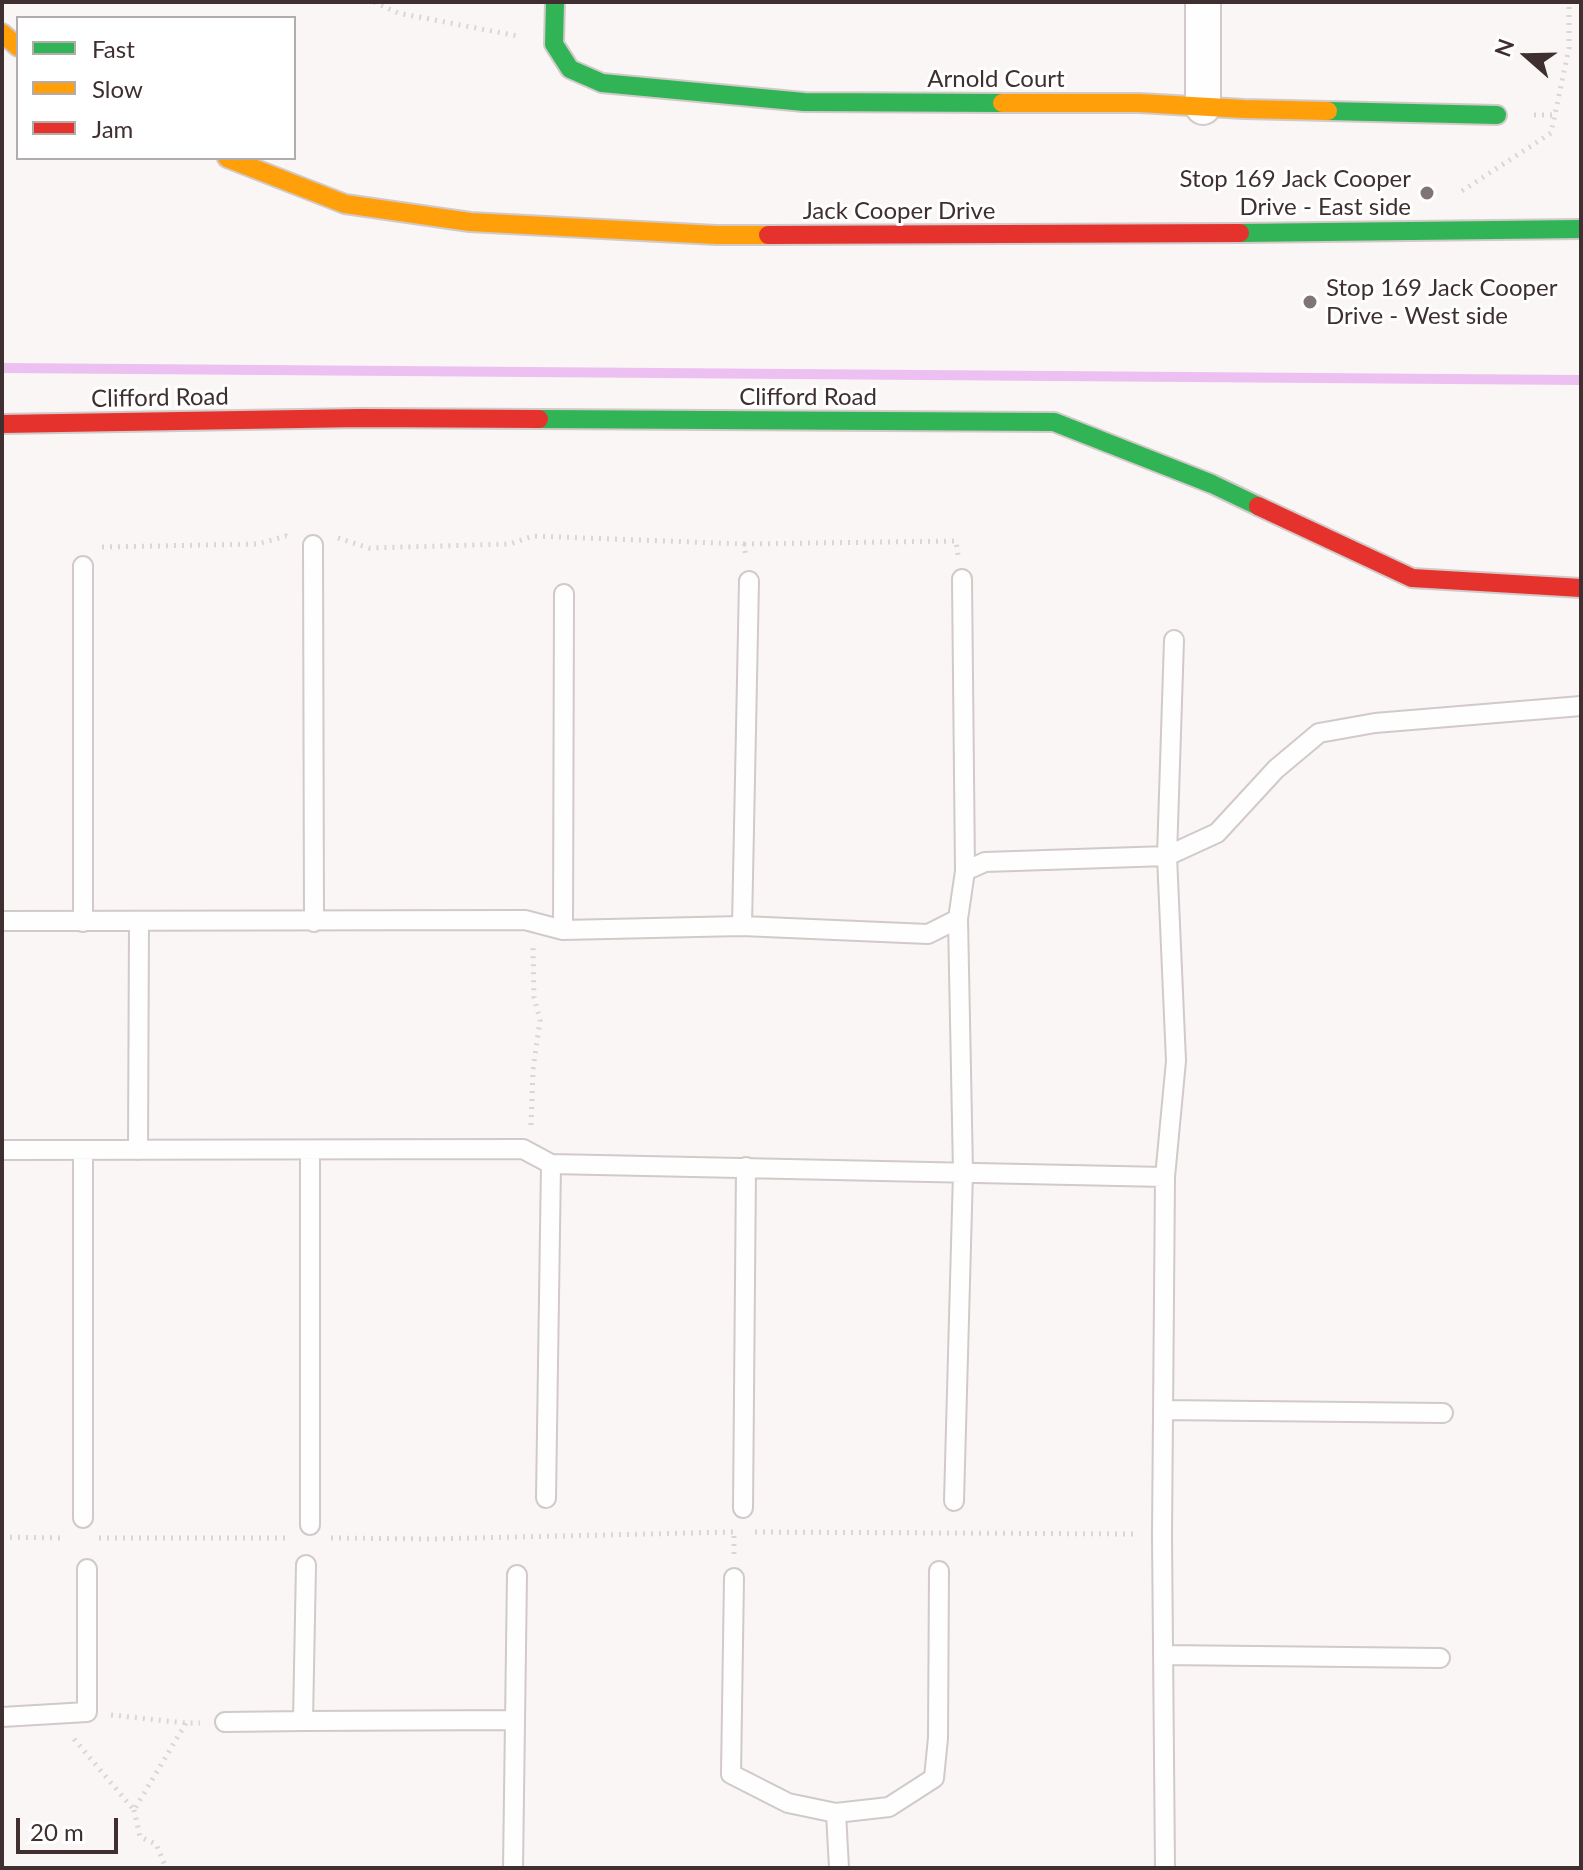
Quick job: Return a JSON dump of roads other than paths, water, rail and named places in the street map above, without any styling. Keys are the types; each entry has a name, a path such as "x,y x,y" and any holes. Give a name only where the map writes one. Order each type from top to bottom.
{"street":[{"name":"Arnold Court","path":"555,2 554,44 570,69 602,83 804,102 1139,103 1497,115"},
{"path":"1203,2 1203,107"},
{"name":"Jack Cooper Drive","path":"232,160 345,204 470,222 686,234 995,235 1581,229"},
{"name":"Clifford Road","path":"2,424 360,418 1054,422 1212,484 1412,578 1581,588"}],"lane":[{"path":"313,545 314,922"},
{"path":"83,566 83,922"},
{"path":"954,1501 963,1172 958,919 965,871 962,579"},
{"path":"742,926 749,581"},
{"path":"563,930 564,594"},
{"path":"1165,1868 1162,1535 1165,1177 1176,1061 1167,856 1174,640"},
{"path":"965,871 985,862 1167,856 1217,833 1276,769 1319,733 1375,723 1581,706"},
{"path":"2,921 525,920 563,930 742,926 928,934 958,919"},
{"path":"138,1150 139,922"},
{"path":"2,1150 523,1149 551,1164 1165,1177"},
{"path":"83,1150 83,1518"},
{"path":"310,1150 310,1525"},
{"path":"546,1498 551,1164"},
{"path":"743,1508 746,1167"},
{"path":"1163,1410 1443,1413"},
{"path":"303,1721 306,1565"},
{"path":"2,1717 87,1712 87,1569"},
{"path":"734,1578 731,1774 788,1803 836,1813 889,1807 934,1778 938,1738 939,1571"},
{"path":"513,1868 517,1575"},
{"path":"1163,1655 1440,1658"},
{"path":"225,1722 515,1720"},
{"path":"836,1813 839,1868"}],"waterway":[{"path":"2,368 1581,380"}],"place":[{"name":"Stop 169 Jack Cooper Drive - East side","path":"1427,193"},
{"name":"Stop 169 Jack Cooper Drive - West side","path":"1310,302"}]}
